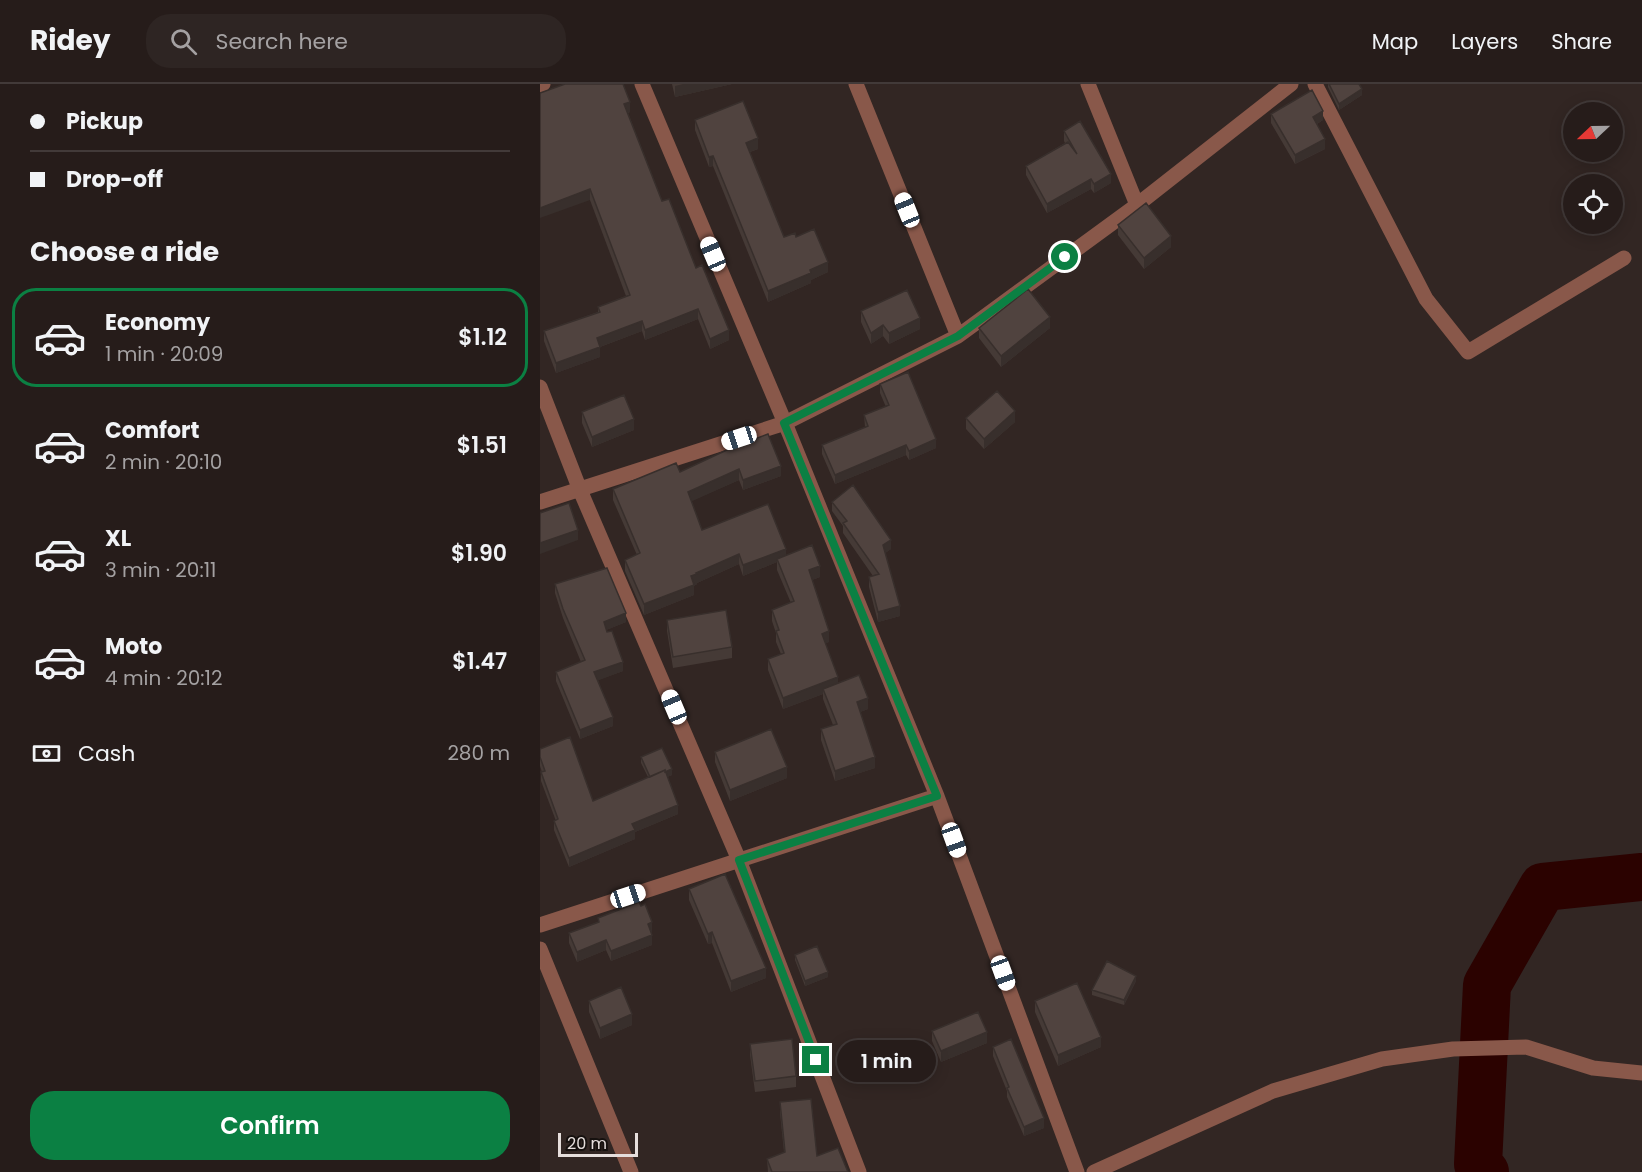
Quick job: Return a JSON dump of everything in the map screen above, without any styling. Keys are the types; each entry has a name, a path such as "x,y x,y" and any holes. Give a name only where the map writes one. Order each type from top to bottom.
{"street":[{"path":"642,84 937,796 1077,1172"},
{"path":"856,84 958,336"},
{"path":"1088,84 1137,205"},
{"path":"540,502 784,423 958,336 1137,205 1291,84"},
{"path":"1315,84 1426,299 1468,352 1624,258"},
{"path":"540,387 580,490 739,860 859,1172"},
{"path":"540,925 937,796"},
{"path":"540,948 631,1172"},
{"path":"1094,1172 1273,1091 1382,1059 1454,1049 1526,1047 1593,1068 1642,1074"}],"building":[{"path":"565,84 623,84 630,102 624,104 662,201 669,199 696,268 702,265 729,330 710,339 698,309 645,330 642,321 597,338 600,347 556,363 544,331 600,312 598,307 630,295 590,189 540,208 540,93"},
{"path":"1329,84 1359,84 1362,89 1339,104"},
{"path":"1312,90 1323,111 1313,117 1325,139 1295,155 1271,114"},
{"path":"743,101 758,138 746,143 784,237 795,233 796,237 814,229 828,262 810,270 811,273 768,291 713,156 709,157 695,120"},
{"path":"1080,121 1111,174 1094,184 1091,179 1047,204 1026,166 1068,142 1077,154 1064,131"},
{"path":"1146,203 1171,236 1144,258 1118,225"},
{"path":"1028,289 1050,317 1001,356 979,328"},
{"path":"907,290 920,318 889,333 883,325 871,333 861,311"},
{"path":"908,372 936,439 909,451 906,445 835,475 822,445 868,426 864,415 889,405 880,384"},
{"path":"997,391 1015,411 984,439 966,418"},
{"path":"624,395 634,419 592,437 582,412"},
{"path":"768,434 781,466 743,480 739,469 688,492 702,530 768,504 786,549 743,565 739,554 691,576 694,585 644,604 625,560 640,553 613,489 676,463 680,472 731,448"},
{"path":"853,485 891,540 883,545 900,606 878,612 869,577 879,574 843,523 847,521 832,502"},
{"path":"569,503 578,530 540,543 540,513"},
{"path":"812,545 820,566 809,570 829,631 822,634 838,677 783,698 768,659 784,653 772,610 794,601 777,559"},
{"path":"607,568 626,613 604,622 607,632 612,631 623,662 594,672 613,717 580,730 556,672 585,660 555,584"},
{"path":"726,610 732,647 673,657 667,620"},
{"path":"859,675 868,698 857,702 875,757 835,771 821,729 837,724 823,689"},
{"path":"771,729 787,767 730,790 715,752"},
{"path":"570,737 593,801 665,770 678,805 632,824 635,830 569,858 554,821 558,819 541,772 545,771 540,749"},
{"path":"662,748 672,769 650,777 641,757"},
{"path":"725,874 766,968 731,981 712,932 708,934 689,889"},
{"path":"639,902 641,906 645,904 652,922 648,924 652,935 611,951 606,940 577,952 569,933 599,922 598,918"},
{"path":"817,946 828,972 805,981 795,955"},
{"path":"1107,961 1136,976 1124,1000 1092,990"},
{"path":"1077,983 1101,1037 1058,1055 1035,1001"},
{"path":"621,987 632,1014 600,1028 589,1001"},
{"path":"978,1012 987,1032 941,1051 932,1031"},
{"path":"792,1039 796,1076 755,1081 750,1044"},
{"path":"1011,1039 1044,1118 1024,1127 993,1047"},
{"path":"811,1099 817,1156 838,1148 848,1172 772,1172 767,1159 785,1152 780,1102"}],"waterway":[{"path":"1485,1172 1478,1164 1487,985 1543,887 1642,877"}],"route":[{"path":"816,1060 739,860 937,796 784,423 958,336 1065,257"}]}
